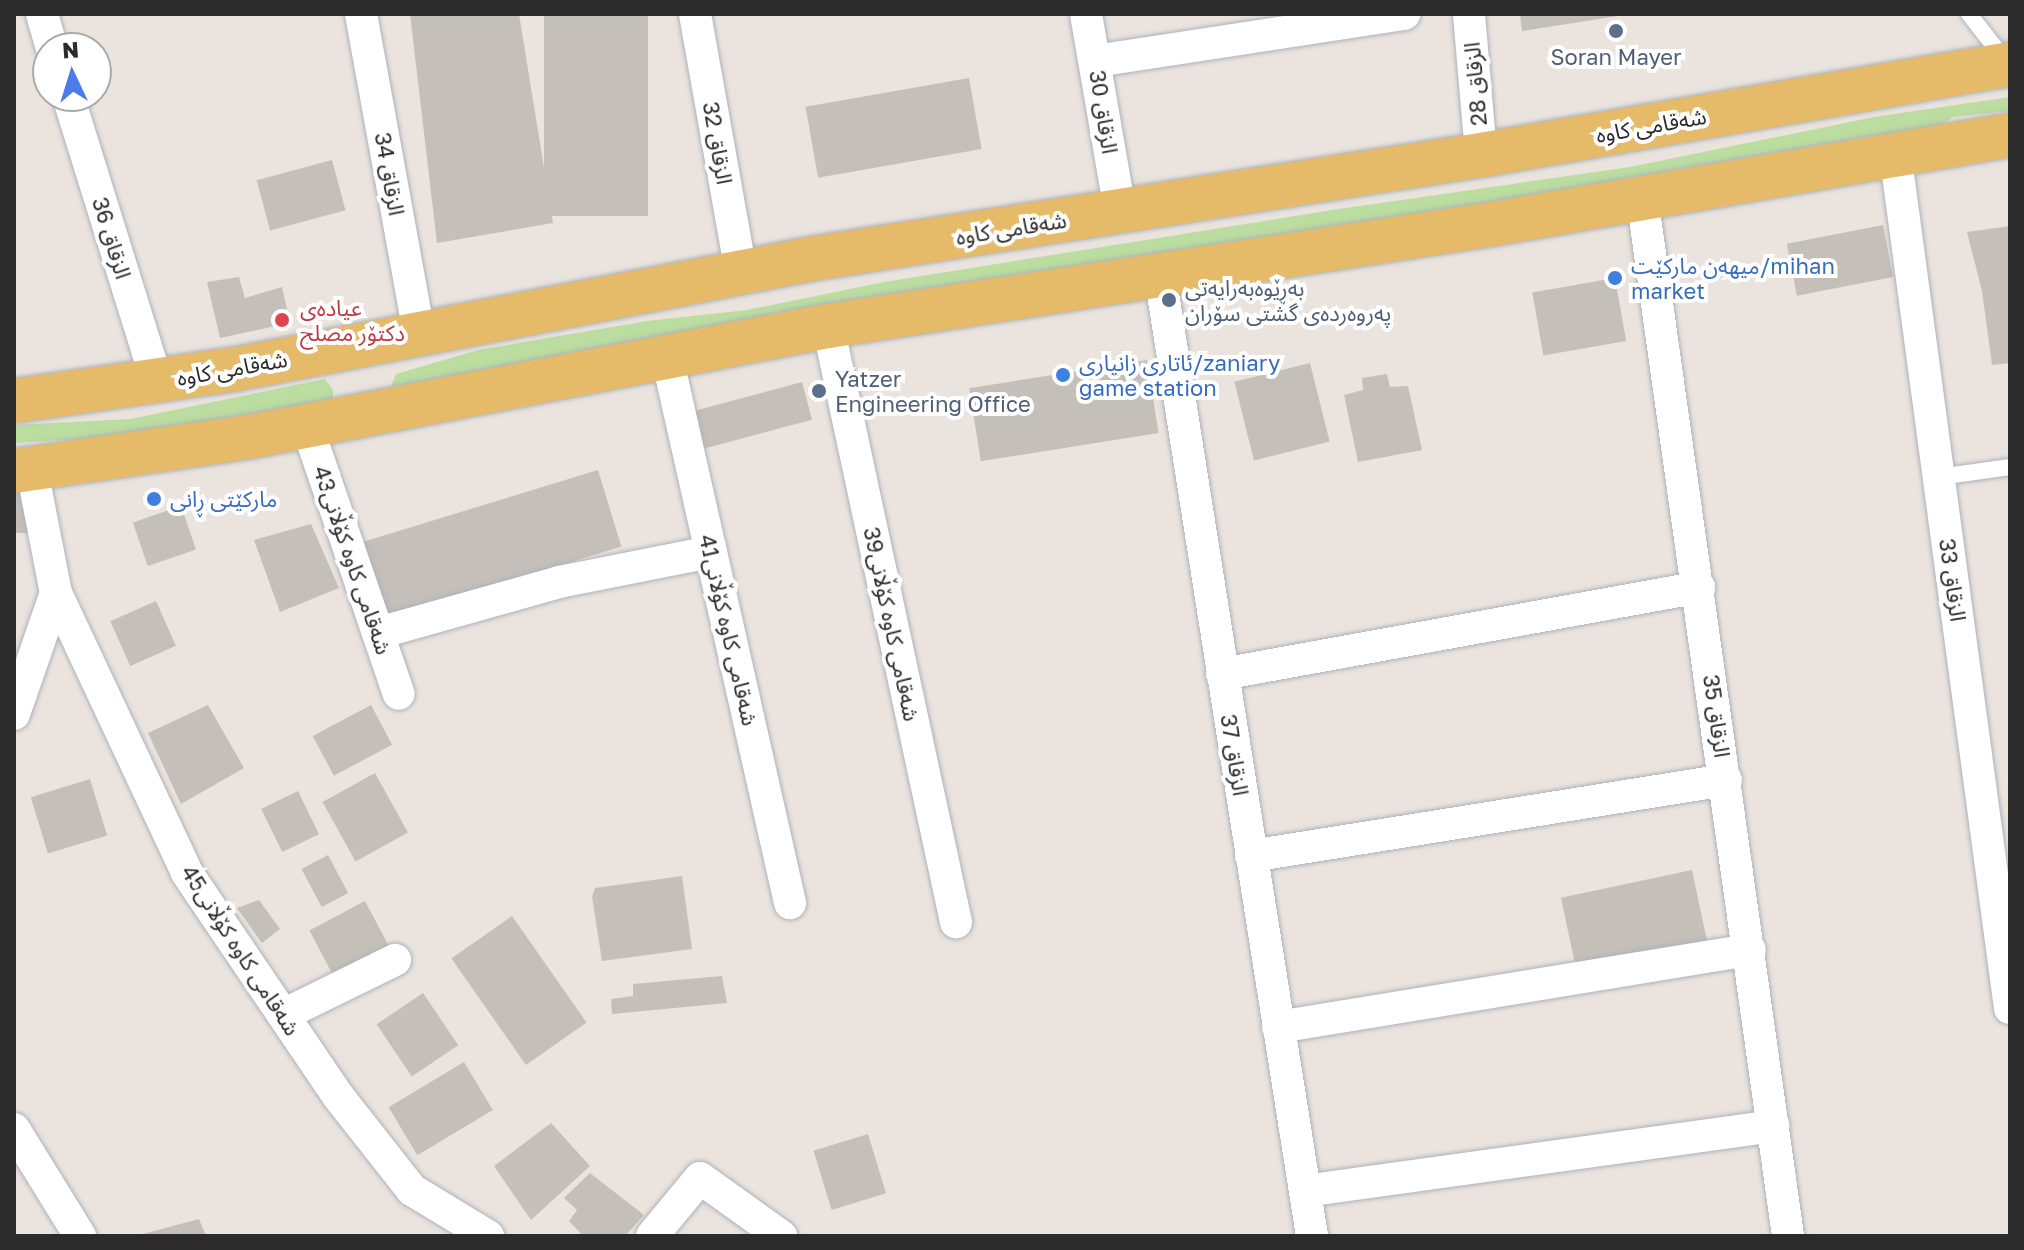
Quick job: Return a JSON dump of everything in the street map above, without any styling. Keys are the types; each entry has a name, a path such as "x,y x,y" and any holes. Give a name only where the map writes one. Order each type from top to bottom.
{"main road":[{"name":"شەقامی کاوە","path":"14,401 157,381 741,273 1481,155 2009,64"},
{"path":"23,470 307,426 828,326 1160,275 2010,135"},
{"path":"367,344 382,412"}],"street":[{"name":"الزقاق 34","path":"361,14 419,334"},
{"name":"الزقاق 32","path":"695,14 741,273"},
{"name":"الزقاق 30","path":"1086,14 1120,211"},
{"path":"1096,61 1404,14"},
{"name":"الزقاق 28","path":"1469,14 1481,155"},
{"name":"الزقاق 36","path":"73,112 157,381"},
{"name":"الزقاق 33","path":"1895,152 2010,1008"},
{"name":"الزقاق 35","path":"1642,197 1788,1236"},
{"name":"الزقاق 37","path":"1160,275 1312,1236"},
{"name":"شەقامی کاوە کۆڵانی39","path":"828,326 956,922"},
{"name":"شەقامی کاوە کۆڵانی41","path":"667,357 790,903"},
{"name":"شەقامی کاوە کۆڵانی43","path":"307,426 399,694"},
{"name":"شەقامی کاوە کۆڵانی45","path":"23,470 56,593 187,873 338,1096 412,1190 488,1236"},
{"path":"378,633 559,582 711,552"},
{"path":"1222,674 1699,587"},
{"path":"14,714 56,593"},
{"path":"1251,856 1726,780"},
{"path":"1278,1027 1750,950"},
{"path":"283,1015 395,960"},
{"path":"1305,1191 1774,1126"},
{"path":"14,1129 80,1236"},
{"path":"652,1236 700,1178 781,1236"}],"lane":[{"path":"1969,14 2009,64"},
{"path":"1939,477 2010,467"}],"green space":[{"path":"2010,97 2010,111 1953,117 1933,130 1877,135 398,392 391,386 396,374 478,350 647,321 747,310 884,282 1332,210 1630,167 1874,117"},
{"path":"325,379 333,390 333,400 131,436 14,443 14,425 130,419"}],"building":[{"path":"410,14 519,14 553,223 437,243"},
{"path":"544,14 648,14 648,216 544,216"},
{"path":"1520,14 1618,14 1618,16 1522,31"},
{"path":"969,78 982,149 818,178 806,107"},
{"path":"332,160 345,210 270,230 257,180"},
{"path":"1883,225 1893,277 1797,296 1787,244"},
{"path":"2010,226 2010,363 1992,365 1982,291 1967,232"},
{"path":"239,277 245,298 282,287 290,323 220,338 207,282"},
{"path":"1615,278 1626,341 1543,356 1532,293"},
{"path":"1147,360 1159,433 981,461 969,388"},
{"path":"1310,363 1330,442 1254,460 1234,382"},
{"path":"1387,374 1390,387 1408,386 1422,450 1358,462 1344,395 1363,390 1362,378"},
{"path":"802,382 812,420 702,449 692,412"},
{"path":"598,470 621,547 386,618 363,542"},
{"path":"14,492 28,492 28,533 14,533"},
{"path":"181,506 196,549 148,566 133,523"},
{"path":"311,524 339,588 280,612 254,540"},
{"path":"156,601 176,646 130,666 110,621"},
{"path":"208,705 244,768 181,804 148,733"},
{"path":"371,705 392,745 334,776 313,736"},
{"path":"375,773 408,832 355,862 323,802"},
{"path":"90,779 107,835 48,854 31,797"},
{"path":"298,791 319,834 282,852 261,809"},
{"path":"328,855 348,893 322,907 302,869"},
{"path":"1692,870 1707,941 1576,969 1561,898"},
{"path":"682,876 692,949 602,961 592,897 595,888"},
{"path":"259,900 280,929 262,943 237,908"},
{"path":"365,901 388,945 333,975 309,931"},
{"path":"512,916 587,1022 526,1065 451,958"},
{"path":"722,976 727,1003 612,1014 611,999 633,996 633,984"},
{"path":"423,993 458,1045 412,1077 377,1024"},
{"path":"464,1062 493,1110 417,1155 389,1107"},
{"path":"551,1123 590,1166 531,1220 494,1166"},
{"path":"868,1134 886,1193 832,1210 813,1151"},
{"path":"590,1173 644,1215 625,1236 583,1236 569,1221 577,1210 564,1198"},
{"path":"199,1219 206,1236 139,1236 139,1235"}],"place":[{"name":"Soran Mayer","path":"1616,31"},
{"name":"میهەن مارکێت/mihan market","path":"1615,278"},
{"name":"بەڕێوەبەرایەتی پەروەردەی گشتی سۆران","path":"1169,300"},
{"name":"عیادەی دکتۆر مصلح","path":"282,320"},
{"name":"ئاتاری زانیاری/zaniary game station","path":"1063,375"},
{"name":"Yatzer Engineering Office","path":"819,391"},
{"name":"مارکێتی ڕانی","path":"154,499"}]}
